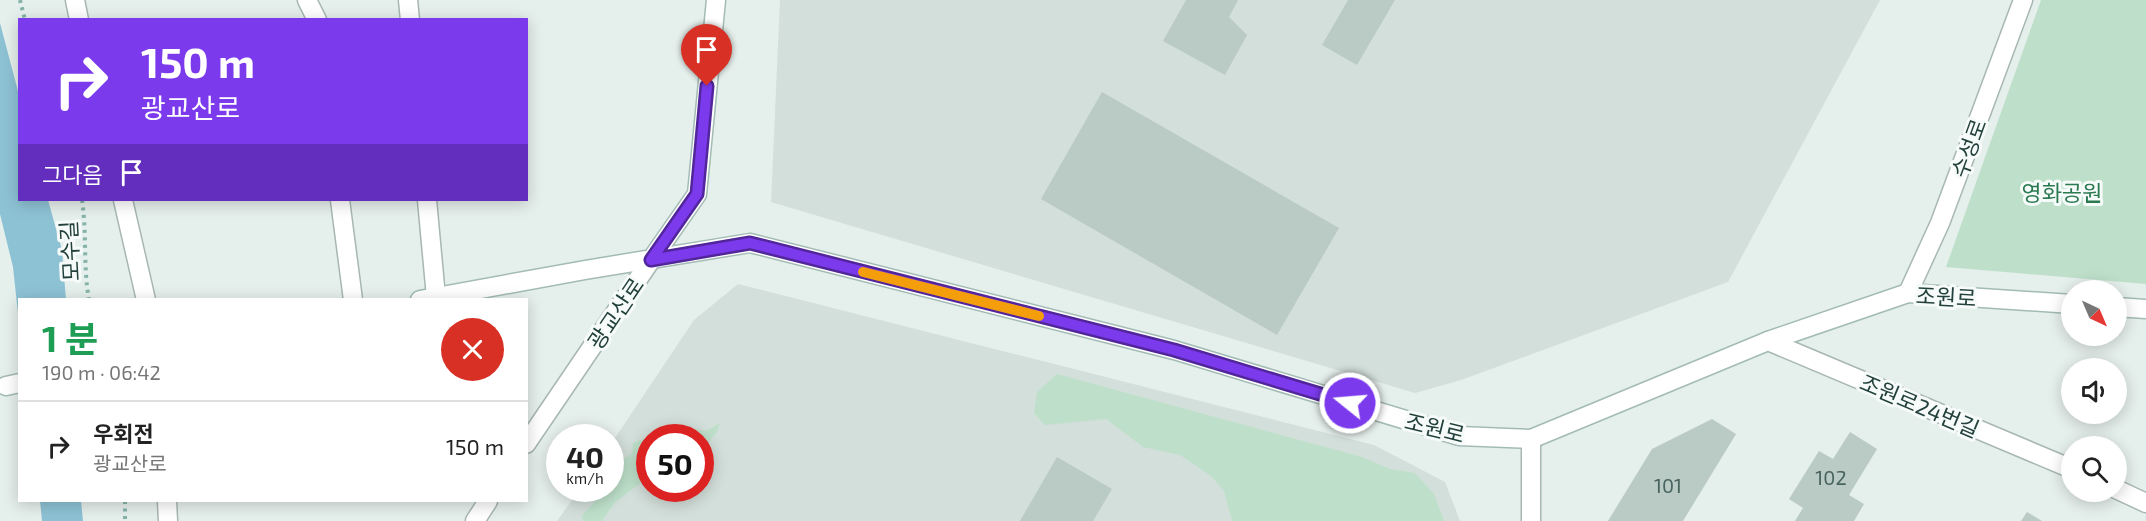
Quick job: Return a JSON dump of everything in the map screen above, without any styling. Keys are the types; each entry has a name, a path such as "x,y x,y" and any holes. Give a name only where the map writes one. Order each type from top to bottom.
{"main road":[{"path":"75,0 79,18"},
{"path":"308,0 316,18"},
{"path":"408,0 410,18"},
{"name":"광교산로","path":"528,441 697,194 716,0"},
{"name":"수성로","path":"1908,293 1940,223 2023,0"},
{"path":"123,201 146,298"},
{"path":"340,201 353,298"},
{"path":"427,201 428,298"},
{"name":"조원로","path":"428,298 750,243 1174,350 1460,436 1531,438 1768,340 1908,293 2061,303"},
{"path":"2127,308 2146,309"},
{"name":"조원로24번길","path":"1768,340 2061,465"},
{"path":"1531,438 1531,521"},
{"path":"2127,494 2146,503"},
{"path":"167,502 168,521"},
{"path":"475,521 488,502"}],"path":[{"path":"20,0 24,18"},
{"name":"모수길","path":"82,201 86,226 86,287 89,298"},
{"path":"125,502 125,521"}],"shaded area":[{"path":"780,0 1880,0 1728,282 1461,380 1415,393 771,202"},
{"path":"738,284 1374,445 1445,482 1460,521 557,521 571,502 624,502 624,425 694,320"}],"green space":[{"name":"영화공원","path":"2041,0 2146,0 2146,284 2127,282 2127,280 2099,280 1946,267"},
{"path":"1057,374 1362,457 1390,469 1415,473 1434,494 1444,521 1233,521 1224,491 1211,476 1180,455 1143,447 1106,419 1045,425 1034,413 1037,392"},
{"path":"720,423 714,436 714,426"},
{"path":"636,442 636,487 624,495 624,458 632,454 633,443"},
{"path":"594,502 615,502 602,521 583,521 582,516"}],"water":[{"path":"0,23 18,91 18,201 48,201 62,250 66,298 18,298 18,314 13,267 0,214"},
{"path":"40,502 81,502 83,521 42,521"}],"building":[{"path":"1186,0 1238,0 1229,17 1247,35 1225,75 1163,41"},
{"path":"1348,0 1395,0 1357,65 1322,45"},
{"path":"1102,92 1339,228 1277,335 1041,199"},
{"path":"1712,419 1736,434 1683,521 1608,521 1652,449"},
{"path":"1850,432 1877,449 1849,495 1864,504 1854,521 1795,521 1803,508 1789,499 1819,451 1833,459"},
{"path":"1057,457 1112,489 1093,521 1020,521"},
{"path":"2027,512 2042,521 2021,521"}],"slow traffic":[{"path":"863,272 1039,316"}],"route":[{"path":"707,86 697,194 651,260 750,243 1174,350 1350,403"}]}
